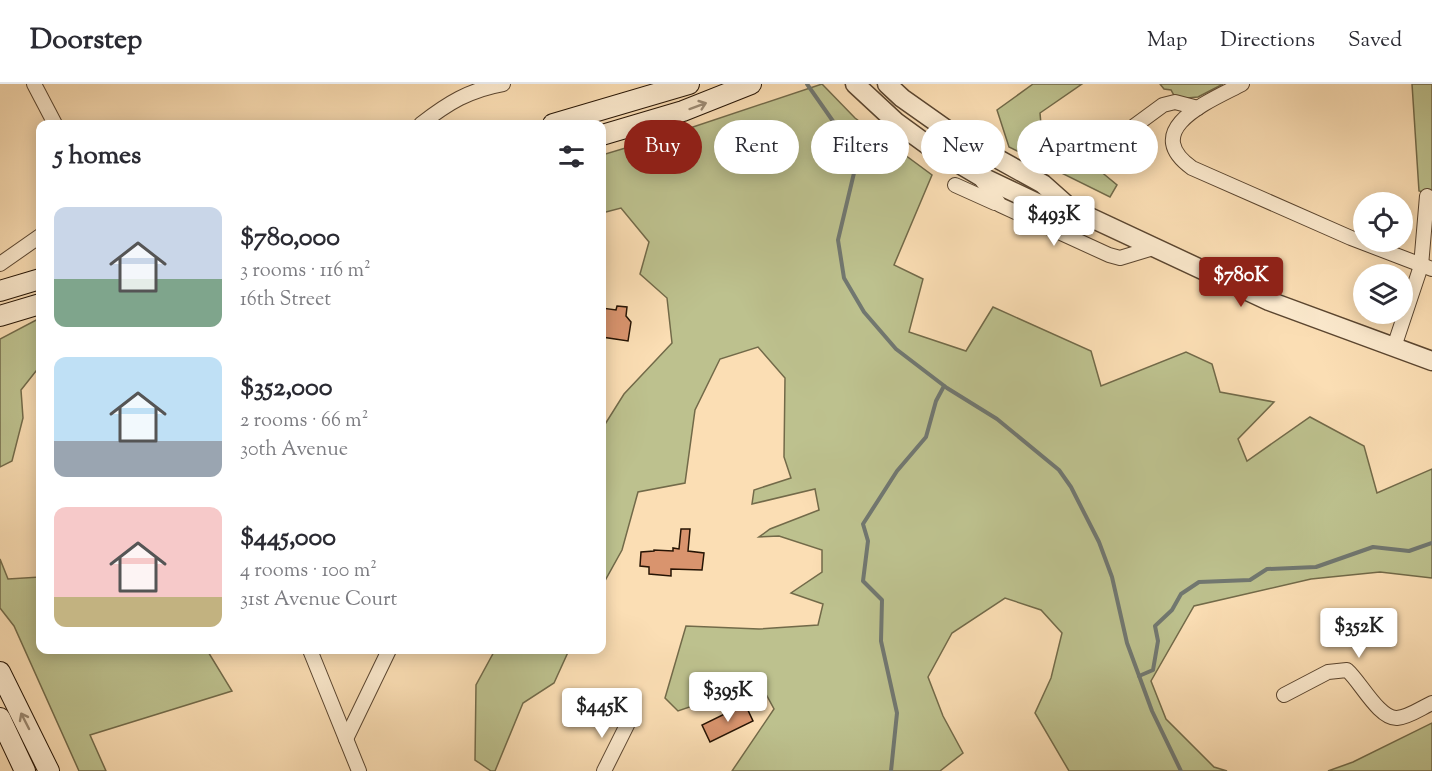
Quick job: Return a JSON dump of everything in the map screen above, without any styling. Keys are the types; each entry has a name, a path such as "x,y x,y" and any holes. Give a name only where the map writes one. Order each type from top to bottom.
{"main road":[{"path":"567,120 689,84"},
{"path":"606,134 682,111 751,84"},
{"path":"0,291 36,280"},
{"path":"0,316 36,305"},
{"path":"0,672 49,771"},
{"path":"0,718 25,771"}],"street":[{"path":"34,84 53,120"},
{"path":"427,120 464,95 503,84"},
{"path":"855,84 896,122 929,146 978,175 1037,203 1070,208"},
{"path":"888,84 902,98 953,134 1043,184 1070,208 1269,301 1432,361"},
{"path":"1242,84 1186,115 1176,126 1173,143 1179,158 1192,168 1426,268"},
{"path":"1143,120 1163,105 1175,102 1198,108"},
{"path":"978,175 1000,205"},
{"path":"955,185 1109,255 1120,258 1153,248"},
{"path":"1394,347 1426,268 1427,196"},
{"path":"0,264 36,239"},
{"path":"312,654 359,771"},
{"path":"345,739 386,654"},
{"path":"1284,695 1328,672 1347,670 1375,704 1391,717 1407,715 1432,703"},
{"path":"604,771 629,721"}],"green space":[{"path":"822,84 858,120 811,120 811,174 909,174 909,158 921,167 921,174 932,175 894,265 923,279 909,332 966,351 993,307 1091,351 1101,386 1186,352 1212,364 1220,392 1274,402 1238,439 1247,461 1310,417 1364,446 1377,493 1432,469 1432,578 1380,572 1311,579 1194,606 1151,681 1166,719 1214,767 1227,771 1069,771 1035,713 1051,678 1062,633 1041,610 1005,598 952,633 928,677 943,716 963,753 940,771 732,771 774,709 760,683 678,711 665,698 686,626 759,629 818,625 823,604 791,593 822,572 822,550 779,536 759,537 770,529 819,510 815,489 752,504 754,490 791,478 784,457 785,378 758,347 720,359 695,410 685,483 638,492 622,550 606,579 606,423 624,394 672,343 667,298 640,274 649,242 621,208 606,212 606,154 624,148 624,174 702,174 702,124 714,120"},
{"path":"1033,84 1082,84 1040,113 1041,120 1017,120 1017,151 1009,147 1005,135 1005,120 1000,120 997,110"},
{"path":"1160,84 1223,84 1198,97 1176,99 1171,90 1164,89"},
{"path":"1412,84 1432,84 1432,194 1419,191"},
{"path":"1064,174 1104,174 1117,185 1110,197"},
{"path":"36,320 36,371 21,390 23,418 12,461 0,467 0,339"},
{"path":"0,559 8,579 36,577 36,654 209,654 232,691 90,735 106,771 79,771 14,626 0,608"},
{"path":"493,654 567,654 554,683 523,703 495,771 491,771 475,760 476,685"},
{"path":"1432,723 1432,771 1328,771 1353,762"}],"building":[{"path":"617,306 627,307 626,316 631,322 628,341 606,338 606,309 616,310"},
{"path":"681,529 690,529 688,551 704,553 702,570 671,569 671,576 649,574 649,567 640,566 641,552 679,549"},
{"path":"745,704 753,721 710,742 702,725"}],"waterway":[{"path":"807,84 849,144 854,173 838,240 844,278 864,312 896,349 947,388 997,419 1059,470 1071,487 1099,542 1112,577 1127,643 1152,711 1181,771"},
{"path":"891,771 897,713 881,641 882,600 863,581 868,541 863,524 897,471 926,437 936,401 944,386"},
{"path":"1139,676 1153,670 1158,641 1155,626 1172,610 1181,594 1199,582 1250,580 1267,569 1316,567 1373,547 1409,551 1432,543"}]}
